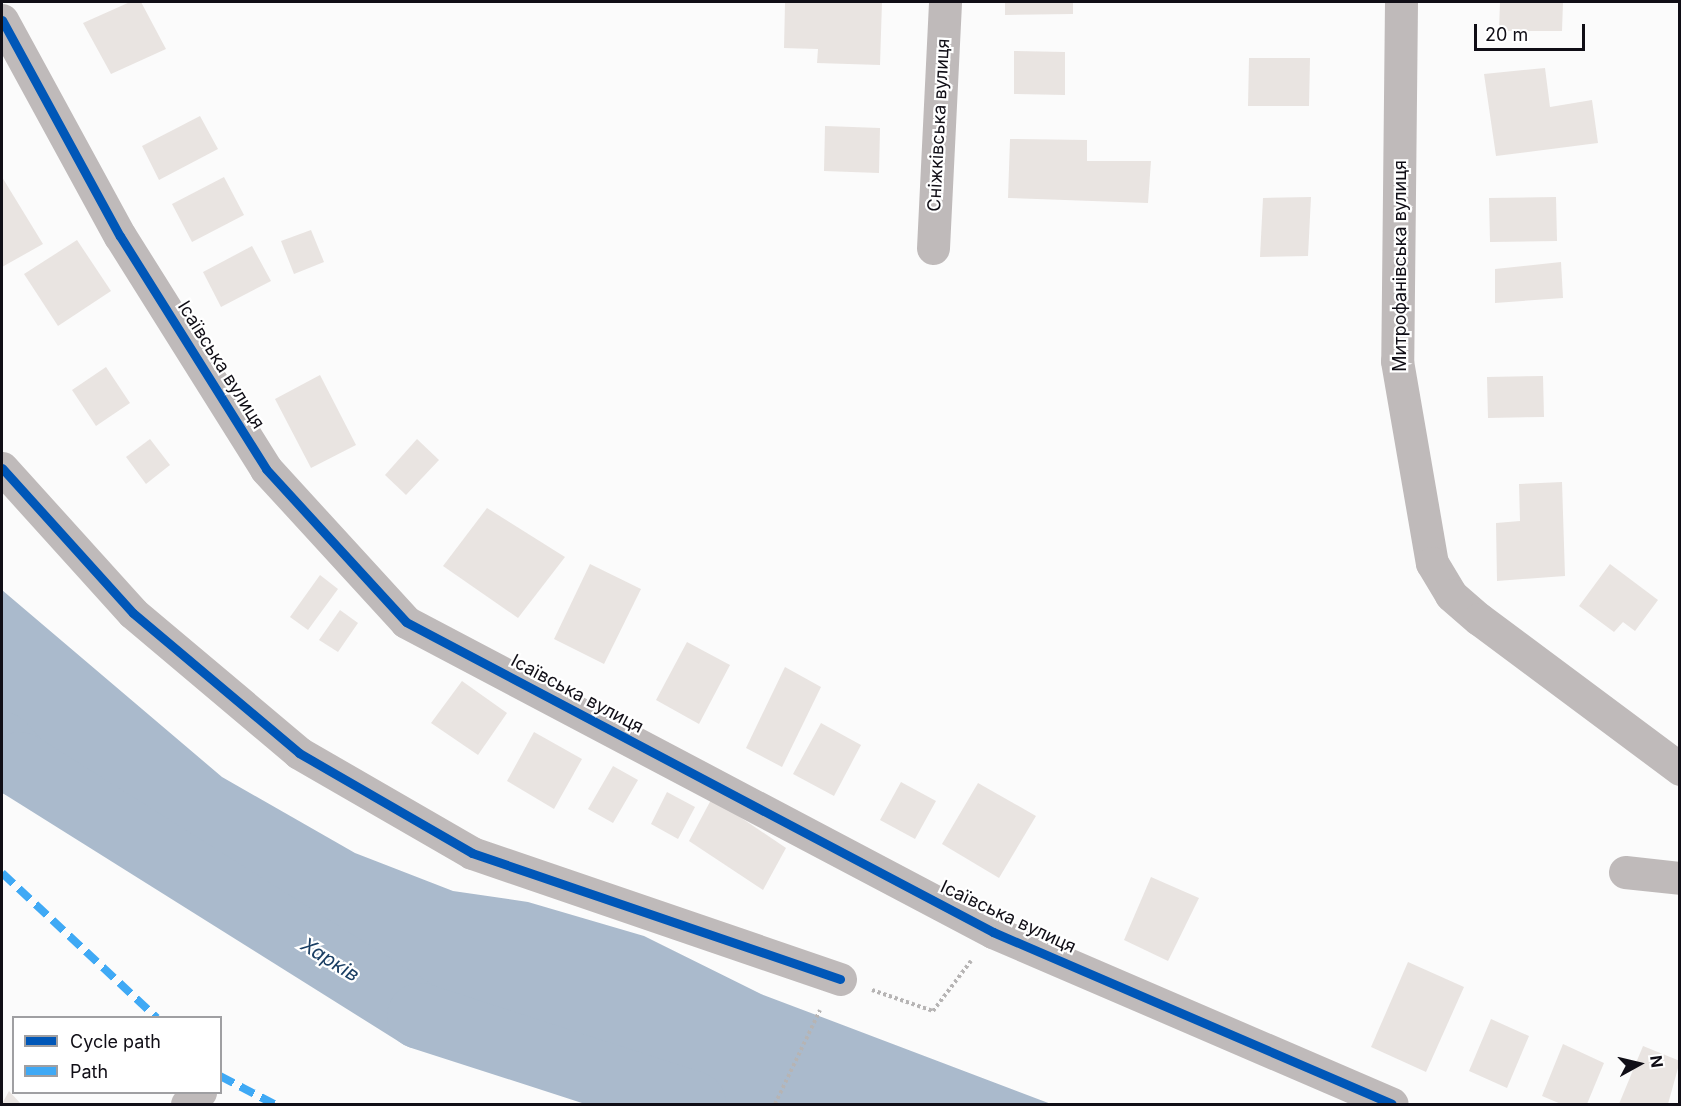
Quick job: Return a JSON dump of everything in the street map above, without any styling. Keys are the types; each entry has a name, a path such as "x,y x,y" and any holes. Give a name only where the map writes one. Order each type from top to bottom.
{"street":[{"name":"Сніжківська вулиця","path":"933,248 945,2"},
{"name":"Митрофанівська вулиця","path":"1401,2 1398,362 1432,563 1451,595 1479,619 1680,769"},
{"name":"Ісаївська вулиця","path":"2,20 120,236 266,469 406,622 993,932 1392,1104"},
{"path":"2,468 133,613 299,753 472,853 840,979"},
{"path":"1625,872 1680,878"}],"path":[{"path":"775,1104 822,1005 840,979 933,1011 993,932"}],"water":[{"path":"2,590 222,777 355,853 453,891 528,902 644,936 761,994 1051,1104 667,1104 526,1034 342,958 68,793 2,723"}],"building":[{"path":"130,2 141,2 166,49 111,74 83,23"},
{"path":"882,2 880,65 817,63 818,49 784,48 785,3"},
{"path":"1005,2 1073,2 1073,14 1005,15"},
{"path":"1500,2 1563,2 1562,31 1499,31"},
{"path":"1014,51 1065,52 1065,95 1014,94"},
{"path":"1249,58 1310,58 1309,106 1248,106"},
{"path":"1545,68 1550,107 1592,100 1598,143 1496,156 1484,74"},
{"path":"200,116 218,149 159,180 142,146"},
{"path":"825,126 880,128 879,173 824,171"},
{"path":"1010,139 1087,140 1087,161 1151,161 1148,203 1008,198"},
{"path":"2,177 43,244 2,267"},
{"path":"224,177 244,215 192,242 172,204"},
{"path":"1311,197 1308,256 1260,257 1263,198"},
{"path":"1556,197 1557,241 1490,242 1489,198"},
{"path":"311,230 324,262 294,274 281,241"},
{"path":"77,240 111,291 58,326 24,274"},
{"path":"252,246 271,281 221,307 203,272"},
{"path":"1561,262 1563,298 1495,303 1495,269"},
{"path":"106,367 130,403 96,426 72,390"},
{"path":"320,375 356,445 311,468 275,399"},
{"path":"1543,376 1544,417 1488,418 1487,377"},
{"path":"150,439 170,465 146,484 126,457"},
{"path":"417,439 439,460 406,495 385,475"},
{"path":"1562,482 1565,576 1497,581 1496,523 1520,521 1519,484"},
{"path":"487,508 565,557 518,618 443,566"},
{"path":"590,564 641,589 604,664 554,639"},
{"path":"1610,564 1658,600 1635,631 1623,622 1614,632 1579,606"},
{"path":"320,575 338,589 308,630 290,617"},
{"path":"340,610 358,623 338,652 319,640"},
{"path":"687,642 730,665 699,724 656,700"},
{"path":"785,667 821,687 782,767 746,748"},
{"path":"462,681 507,713 478,755 431,723"},
{"path":"821,723 861,745 834,796 793,774"},
{"path":"534,732 582,759 554,809 507,781"},
{"path":"613,766 638,780 613,823 588,809"},
{"path":"901,782 936,801 915,839 880,820"},
{"path":"978,783 1036,816 999,878 942,844"},
{"path":"667,792 695,807 678,839 651,824"},
{"path":"712,798 786,848 763,890 689,841"},
{"path":"1151,877 1199,898 1168,961 1124,940"},
{"path":"1408,962 1464,987 1426,1072 1371,1047"},
{"path":"1491,1019 1529,1036 1507,1088 1469,1071"},
{"path":"1563,1044 1604,1063 1587,1104 1561,1104 1542,1096"},
{"path":"1643,1046 1680,1061 1668,1104 1619,1104"},
{"path":"9,1091 21,1104 2,1104"}],"waterway":[{"name":"Харків","path":"2,745 20,765 420,1016 693,1104"}],"marked path":[{"path":"2,873 155,1016"},
{"path":"222,1077 274,1104"}],"cycle path":[{"path":"2,20 120,236 266,469 406,622 993,932 1392,1104"},
{"path":"2,468 133,613 299,753 472,853 840,979"}]}
